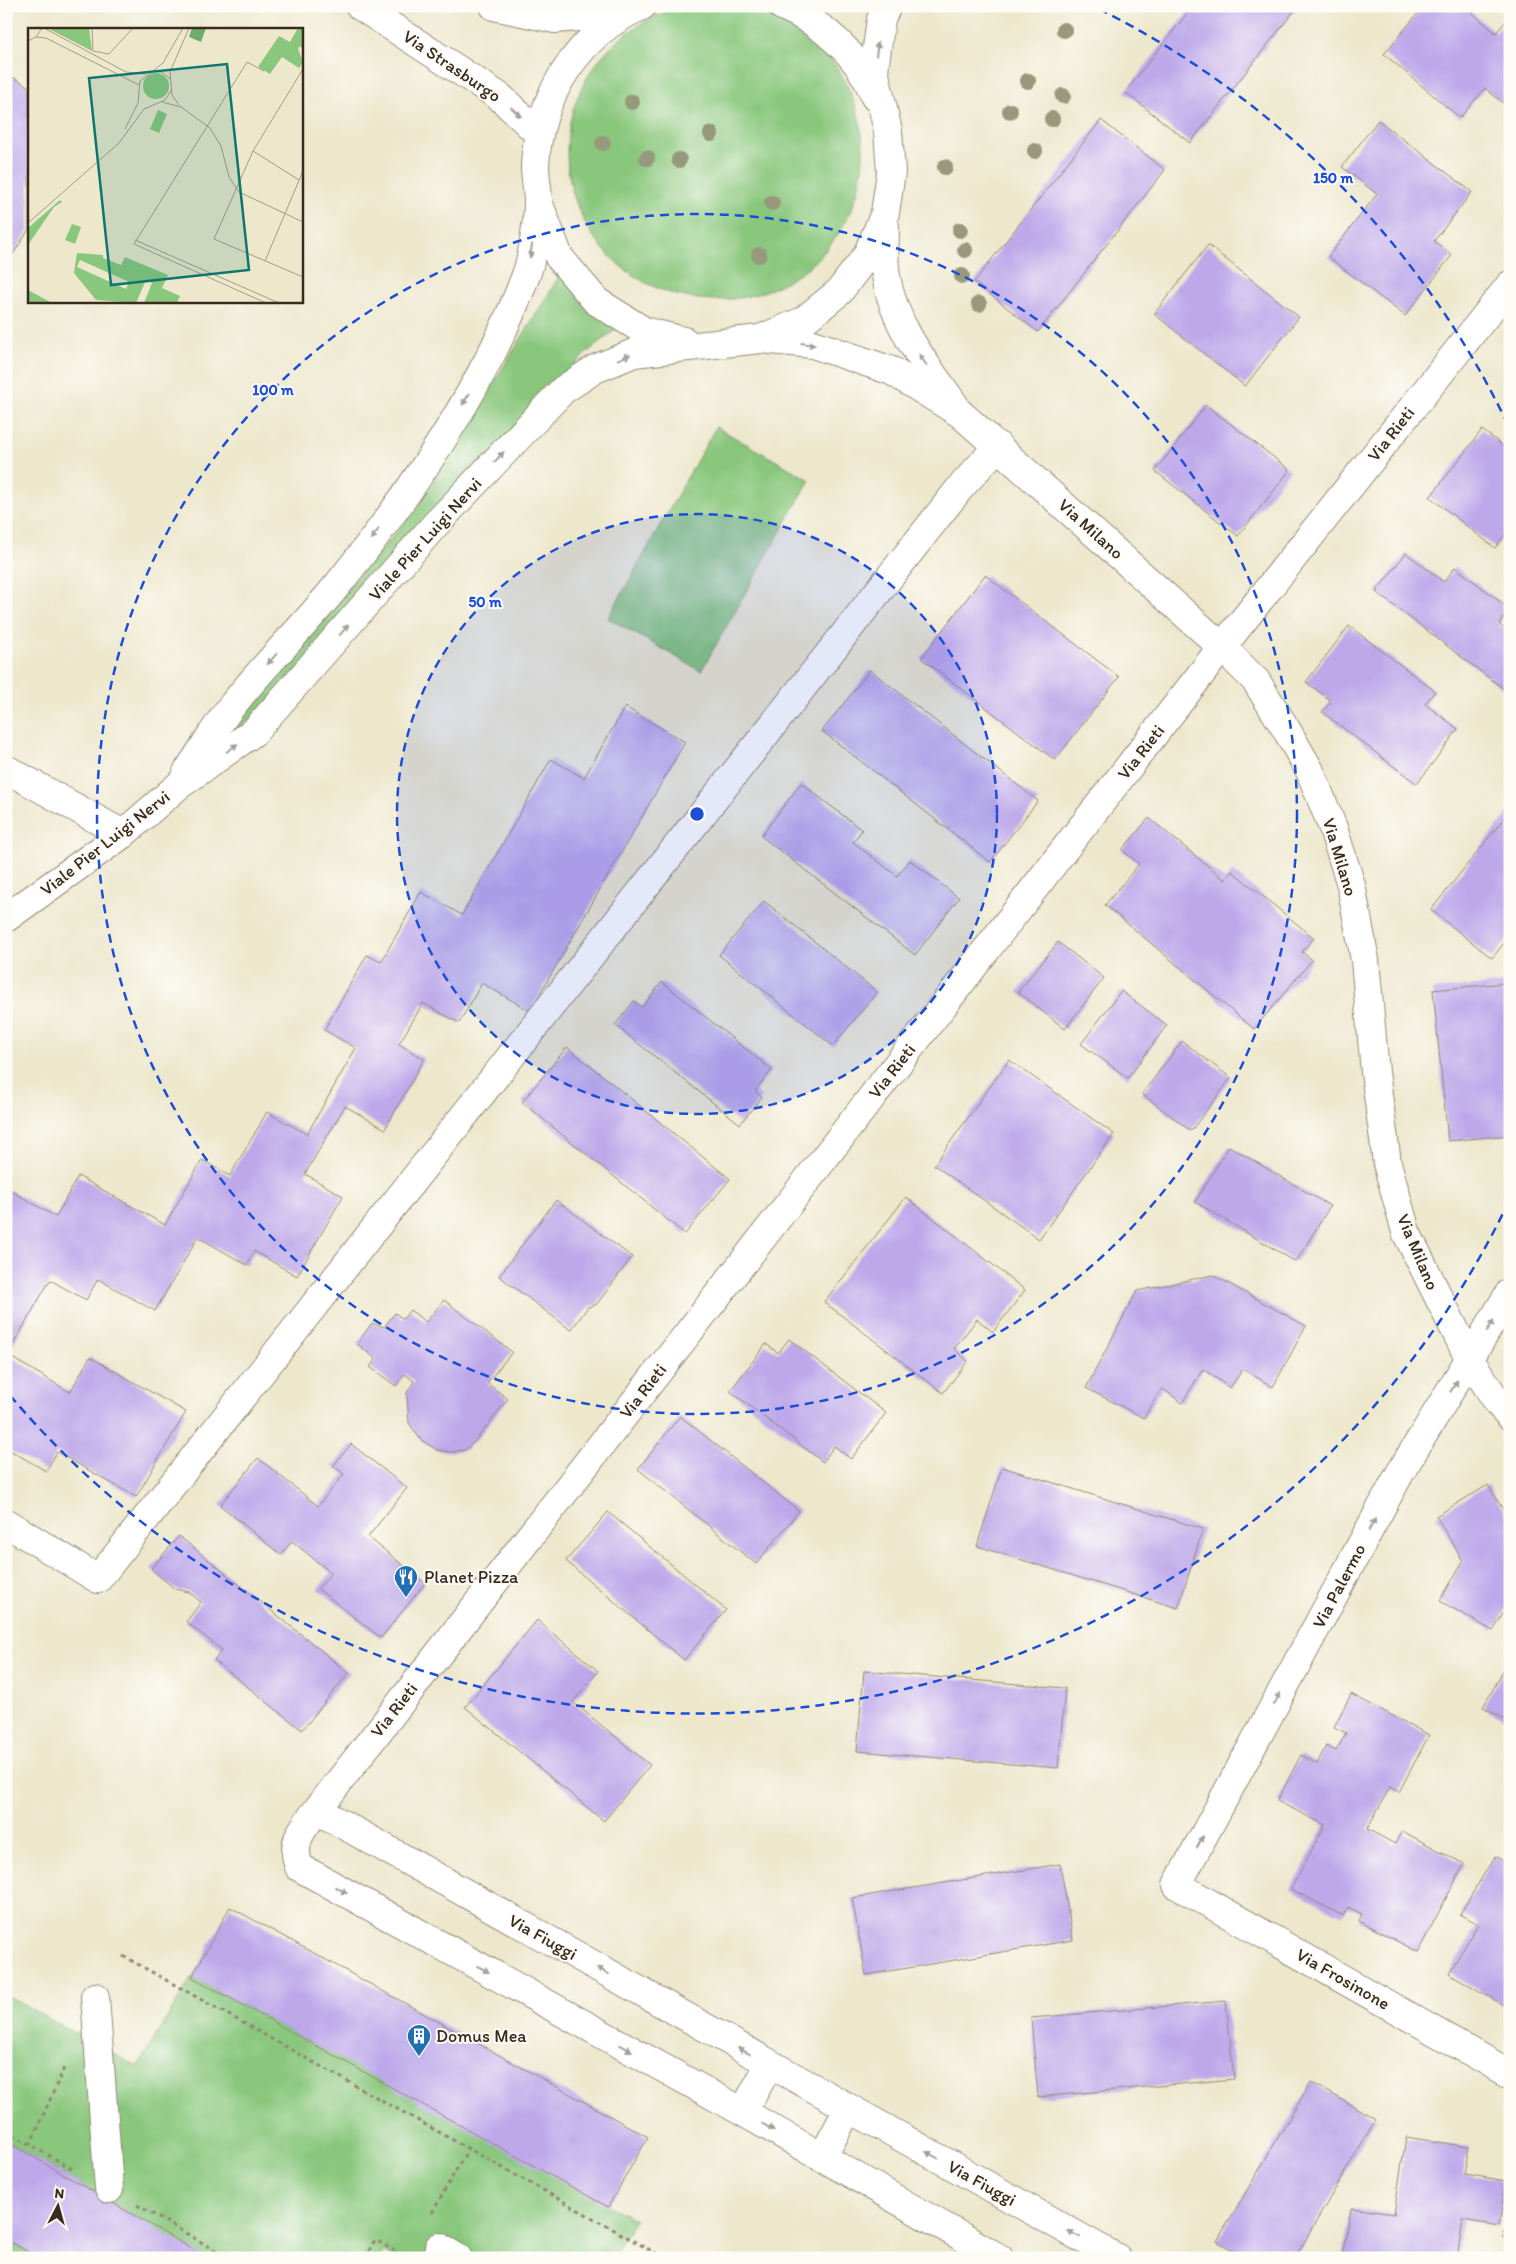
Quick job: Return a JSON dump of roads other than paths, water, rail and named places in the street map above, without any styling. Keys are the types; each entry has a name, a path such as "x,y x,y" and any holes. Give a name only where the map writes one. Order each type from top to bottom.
{"street":[{"name":"Via Strasburgo","path":"360,6 500,97 538,133"},
{"path":"494,6 555,19 634,10"},
{"name":"Viale Pier Luigi Nervi","path":"782,6 802,14 841,44 870,85 888,131"},
{"name":"Viale Pier Luigi Nervi","path":"6,918 123,834 178,786 254,732 434,526 563,390 594,369 634,353 760,339 803,321 839,292 868,255 885,213 891,172 888,131 874,70 881,20 887,6"},
{"name":"Viale Pier Luigi Nervi","path":"178,786 230,708 343,578 418,474 475,384 504,328 527,272 538,203 535,168 538,133 555,85 585,45 634,10"},
{"name":"Viale Pier Luigi Nervi","path":"538,203 559,257 596,301 644,331 700,345"},
{"name":"Via Milano","path":"885,213 886,276 898,319 920,356 961,414"},
{"name":"Via Rieti","path":"743,2112 299,1867 294,1853 300,1832 1222,647 1510,285"},
{"name":"Via Milano","path":"760,339 813,344 874,364 892,371 961,414 1222,647 1256,681 1310,771 1333,828 1351,885 1365,960 1375,1072 1387,1163 1406,1232 1470,1360 1499,1404 1510,1416"},
{"path":"6,1523 98,1579 960,488 998,446"},
{"path":"6,770 123,834"},
{"name":"Via Palermo","path":"1177,1885 1400,1473 1510,1292"},
{"name":"Via Fiuggi","path":"317,1810 769,2065 1117,2258"},
{"name":"Via Frosinone","path":"1177,1885 1510,2074"},
{"path":"96,1997 108,2189"},
{"path":"769,2065 743,2112 999,2258"},
{"path":"822,2158 848,2109"}],"place":[{"name":"Planet Pizza","path":"406,1598"},
{"name":"Domus Mea","path":"419,2057"}]}
